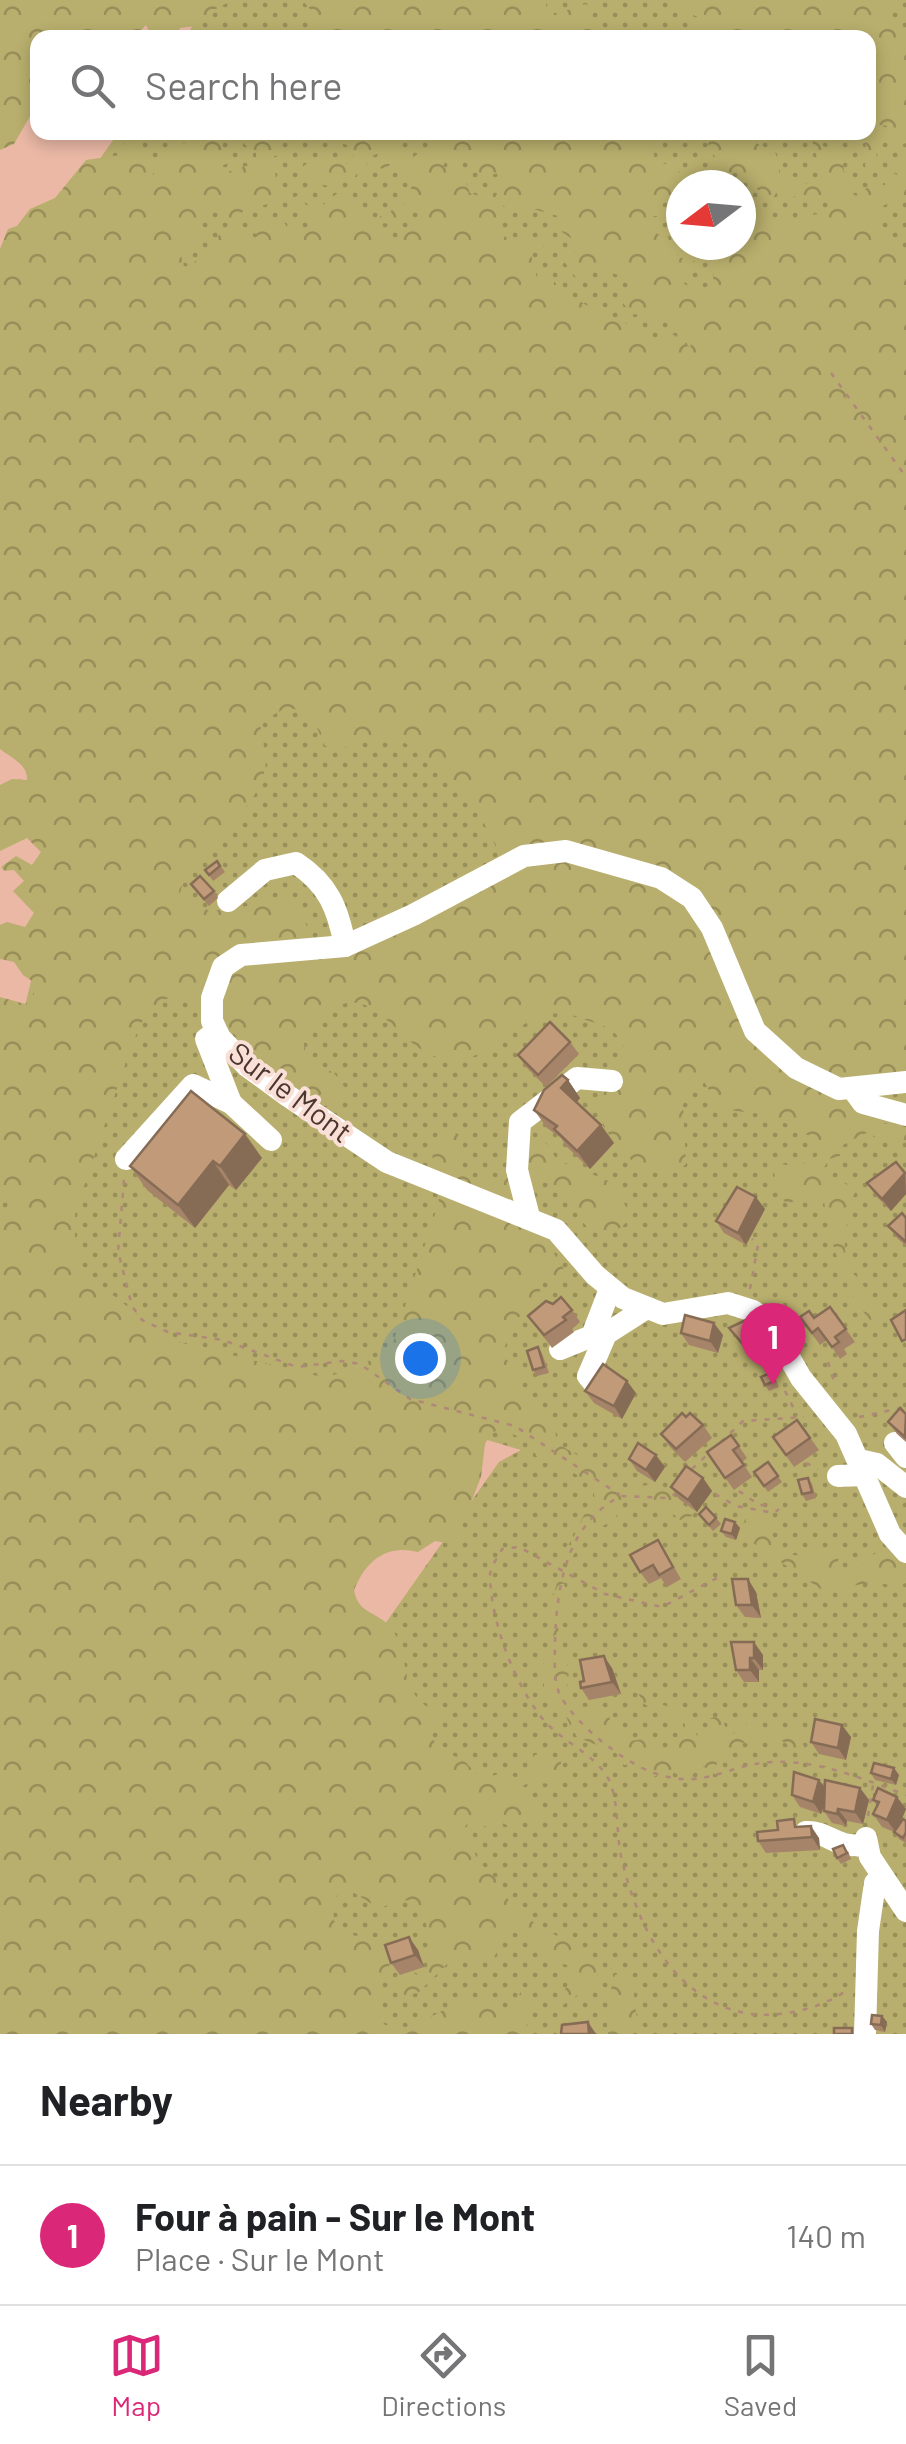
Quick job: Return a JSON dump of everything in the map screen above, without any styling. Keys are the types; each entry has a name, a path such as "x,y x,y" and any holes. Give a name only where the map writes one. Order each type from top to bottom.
{"street":[{"name":"Sur le Mont","path":"744,1305 716,1303 674,1314 645,1309 610,1289 560,1234 528,1216 437,1184 369,1152 246,1066 216,1032 212,998 228,962 250,952 320,951 344,946 413,915 524,856 559,850 588,855 660,878 692,898 712,928 740,1003 762,1040 816,1081 834,1088 906,1082"},
{"path":"228,901 264,870 296,863 320,878 338,912 344,946"},
{"path":"216,1032 206,1039 232,1103"},
{"path":"528,1216 517,1170 520,1122 578,1078 612,1080"},
{"path":"126,1159 193,1085 232,1103 272,1140"},
{"path":"852,1088 863,1104 906,1115"},
{"path":"560,1349 592,1336 610,1289"},
{"path":"744,1305 772,1329 802,1378 848,1424 890,1534 906,1552"},
{"path":"598,1388 588,1376 600,1341 612,1328 645,1309"},
{"path":"838,1476 876,1464 906,1487"},
{"path":"806,1832 819,1832 838,1845 866,1841 882,1878 906,1911"},
{"path":"866,2034 873,1899 875,1882 882,1878"}],"path":[{"path":"831,374 906,477"},
{"path":"126,1159 118,1251 132,1306 142,1320 168,1332 223,1340 297,1367 360,1364 410,1399 515,1426 621,1496 668,1498 680,1489"},
{"path":"744,1305 758,1259 758,1245 752,1239"},
{"path":"828,1362 842,1398"},
{"path":"782,1386 798,1416"},
{"path":"848,1424 906,1407"},
{"path":"687,1478 744,1422 817,1417"},
{"path":"739,1491 759,1504 771,1505"},
{"path":"715,1494 736,1506 768,1512 779,1509"},
{"path":"621,1496 586,1524 561,1572 555,1661 560,1694 610,1745 651,1772 695,1782 770,1762 815,1765 906,1795"},
{"path":"717,1578 662,1607 604,1594 519,1547 502,1548 490,1572 497,1615 522,1687 542,1718 592,1760 609,1781 630,1891 668,1965 692,1991 724,2009 753,2015 786,2014 840,1995 868,1974"},
{"path":"866,1841 873,1783"}],"green space":[{"path":"0,0 233,0 208,13 197,26 179,30 148,30 146,25 141,30 30,30 30,116 14,144 0,150"},
{"path":"211,0 906,0 906,2034 65,2034 342,1685 499,1462 521,1450 0,1296 0,1109 41,940 108,571 17,277 113,140 876,140 876,30 190,30"},
{"path":"302,0 547,0 546,6 555,14 586,4 592,11 592,30 323,30 310,22 310,9"},
{"path":"676,0 887,2 894,26 906,31 906,143 887,151 891,142 882,138 876,144 877,165 870,175 865,173 866,140 876,140 876,133 890,133 887,126 876,124 876,30 705,30 699,17 683,12"},
{"path":"193,140 223,142 221,154 228,163 217,168 221,174 256,163 256,153 244,144 246,140 265,140 285,149 287,155 274,156 276,181 283,192 278,202 245,209 235,220 208,209 201,214 203,239 186,248 181,256 184,266 190,267 221,233 240,231 244,242 260,241 257,234 248,232 249,221 281,218 289,230 309,230 306,211 291,203 299,195 306,205 313,207 346,190 363,214 372,217 373,228 385,240 395,241 402,230 410,229 422,215 421,208 400,212 397,224 380,223 380,216 389,217 393,206 403,205 413,184 407,171 391,163 386,169 378,168 381,152 365,159 369,171 359,171 353,179 338,178 329,186 303,180 300,169 310,161 344,162 354,168 357,164 349,146 335,140 391,140 411,159 436,140 653,140 655,161 665,164 675,159 679,170 666,170 662,215 649,217 647,223 657,234 666,236 666,260 695,261 682,278 695,290 713,285 714,260 756,260 756,206 777,220 825,213 833,205 825,197 807,199 776,193 770,204 756,188 756,170 723,170 708,146 708,140 753,140 776,154 781,176 796,177 810,186 816,182 820,169 812,140 821,140 821,145 840,154 849,191 856,196 868,187 885,185 886,170 902,177 898,162 906,159 906,200 884,205 874,223 906,259 906,1067 842,1098 879,1122 906,1129 906,1142 880,1140 868,1132 843,1145 840,1156 829,1159 822,1171 824,1177 838,1185 845,1183 855,1193 842,1214 847,1224 847,1259 874,1300 882,1329 860,1307 842,1272 824,1201 807,1196 787,1204 776,1192 774,1170 781,1164 798,1167 817,1156 817,1140 770,1115 720,1109 702,1078 690,1084 683,1105 686,1164 672,1171 642,1167 616,1144 601,1116 602,1093 623,1058 620,1039 605,1027 562,1014 544,1015 528,1022 484,1052 446,1059 427,1053 363,1004 346,1003 326,1014 303,1039 307,1059 334,1073 349,1093 338,1105 323,1106 260,1061 206,1007 194,1001 161,1000 145,1015 132,1044 75,1213 75,1247 86,1274 170,1340 326,1378 381,1356 394,1340 439,1202 432,1153 437,1136 449,1131 458,1134 463,1145 462,1173 475,1183 507,1174 532,1136 546,1143 557,1160 616,1184 631,1219 612,1234 589,1230 564,1196 546,1182 512,1195 513,1209 562,1242 553,1252 567,1274 560,1281 549,1275 543,1278 538,1300 518,1318 501,1355 521,1372 524,1399 551,1416 558,1444 586,1460 614,1487 660,1487 694,1513 680,1520 665,1507 624,1499 614,1521 590,1531 568,1563 565,1548 595,1502 593,1484 560,1465 540,1462 528,1441 501,1429 491,1433 485,1444 481,1477 457,1538 447,1543 435,1541 418,1552 397,1550 379,1557 365,1570 354,1590 364,1609 386,1623 398,1639 417,1697 441,1713 442,1725 429,1725 427,1731 439,1748 464,1761 482,1779 505,1772 519,1779 535,1755 546,1753 561,1761 560,1775 551,1784 530,1782 521,1787 542,1815 540,1826 525,1822 510,1827 499,1821 489,1827 467,1824 464,1828 478,1861 499,1881 513,1910 567,1942 597,1969 598,1981 563,2005 558,2002 573,1975 571,1966 559,1963 513,1931 502,1938 494,1958 447,1964 418,1993 404,1995 399,1984 409,1971 424,1978 428,1962 428,1934 421,1908 408,1900 378,1908 348,1889 339,1892 333,1903 334,1921 352,1935 373,1939 381,1935 394,1943 377,1996 378,2016 385,2025 417,2028 447,2008 484,1997 493,2008 508,2010 521,1992 526,1995 529,2014 525,2034 0,2034 0,1213 11,1203 0,1189 0,997 29,1005 38,985 23,975 14,962 0,959 0,925 7,922 25,927 34,913 13,891 24,881 14,870 4,871 1,867 16,856 32,865 41,852 27,838 0,851 0,785 12,779 27,780 27,774 0,749 0,249 8,229 17,226 30,209 55,198 86,160 121,155 122,144 128,142 152,159 147,176 150,179 175,147","holes":["447,156 469,159 483,177 499,173 502,182 495,198 509,211 530,208 558,216 562,232 579,244 583,252 567,254 546,233 541,238 545,252 557,252 577,279 590,265 626,278 630,291 621,300 631,314 642,315 650,325 666,319 674,330 688,332 691,348 674,335 651,342 630,326 607,319 609,306 599,312 579,301 567,301 550,275 538,282 528,243 499,235 504,213 485,198 470,193 462,172 443,167","286,708 303,712 316,724 325,746 386,739 421,752 456,784 471,804 500,859 425,915 342,958 319,950 302,913 286,898 216,910 202,909 180,898 192,869 259,787 266,763 260,722"]},
{"path":"755,1510 772,1524 771,1544 792,1555 842,1551 836,1566 842,1573 854,1572 874,1554 906,1541 906,1583 822,1590 744,1537 741,1529 748,1513"},
{"path":"558,1580 564,1583 569,1606 558,1628 569,1672 566,1690 581,1707 603,1706 622,1742 644,1739 665,1749 677,1747 686,1730 684,1722 644,1704 637,1691 640,1688 648,1701 685,1711 697,1736 708,1731 711,1718 720,1716 730,1736 738,1731 740,1717 759,1731 798,1729 806,1753 830,1762 829,1768 776,1737 754,1745 739,1742 717,1759 716,1775 703,1766 688,1778 669,1771 653,1777 636,1764 624,1765 616,1753 577,1737 562,1710 545,1695 542,1666 555,1646 550,1606"},
{"path":"624,1972 632,1979 637,2019 650,2034 626,2027 620,2034 608,2034 611,1989 615,1975"}],"building":[{"path":"217,861 220,866 209,875 205,870"},
{"path":"200,876 214,891 204,899 191,884"},
{"path":"550,1022 570,1042 538,1075 518,1055"},
{"path":"562,1075 568,1080 561,1088 601,1125 577,1151 554,1129 557,1126 534,1110 544,1090"},
{"path":"191,1091 245,1134 220,1166 213,1161 178,1205 130,1166"},
{"path":"896,1162 905,1173 882,1199 867,1183"},
{"path":"737,1187 756,1197 738,1233 716,1221"},
{"path":"902,1213 906,1218 906,1242 888,1226"},
{"path":"561,1297 572,1310 563,1317 566,1320 544,1335 528,1316 546,1301 553,1304"},
{"path":"830,1307 846,1329 835,1337 839,1342 832,1347 818,1328 812,1333 800,1317 809,1311 814,1318"},
{"path":"906,1310 906,1339 902,1341 891,1320"},
{"path":"685,1315 714,1323 710,1341 681,1333"},
{"path":"752,1317 764,1332 759,1337 762,1340 746,1348 729,1328"},
{"path":"538,1347 544,1367 533,1370 527,1351"},
{"path":"603,1364 627,1381 614,1406 585,1391"},
{"path":"772,1372 775,1381 765,1385 761,1377"},
{"path":"900,1408 906,1414 905,1437 888,1422"},
{"path":"682,1413 686,1417 690,1413 703,1425 676,1449 661,1434"},
{"path":"797,1420 810,1438 786,1455 773,1437"},
{"path":"731,1435 739,1446 733,1450 744,1465 725,1478 707,1452"},
{"path":"638,1443 656,1455 646,1470 629,1459"},
{"path":"768,1462 778,1476 764,1486 754,1472"},
{"path":"686,1466 703,1478 688,1500 671,1487"},
{"path":"808,1478 812,1492 802,1494 798,1480"},
{"path":"706,1507 716,1518 709,1525 699,1514"},
{"path":"725,1519 735,1522 732,1534 721,1531"},
{"path":"658,1540 673,1567 659,1575 653,1565 640,1572 630,1555"},
{"path":"732,1579 748,1579 752,1605 736,1605"},
{"path":"731,1642 754,1642 750,1670 736,1670"},
{"path":"604,1656 612,1682 581,1688 580,1682 584,1681 580,1660"},
{"path":"815,1719 842,1725 838,1748 811,1742"},
{"path":"874,1763 894,1768 891,1779 871,1773"},
{"path":"794,1772 819,1780 813,1802 792,1795"},
{"path":"825,1780 860,1788 855,1812 824,1811"},
{"path":"878,1788 897,1797 887,1820 873,1814 879,1802 873,1800"},
{"path":"794,1819 795,1827 811,1826 812,1837 758,1841 757,1832 778,1830 777,1821"},
{"path":"903,1819 906,1832 903,1838 894,1832"},
{"path":"843,1845 847,1853 837,1858 833,1849"},
{"path":"409,1937 415,1955 391,1963 385,1945"},
{"path":"872,2015 882,2016 881,2025 871,2024"},
{"path":"588,2022 589,2034 561,2034 562,2025"},
{"path":"834,2028 852,2028 852,2034 834,2034"}],"place":[{"name":"Four à pain - Sur le Mont","path":"773,1385"}]}
